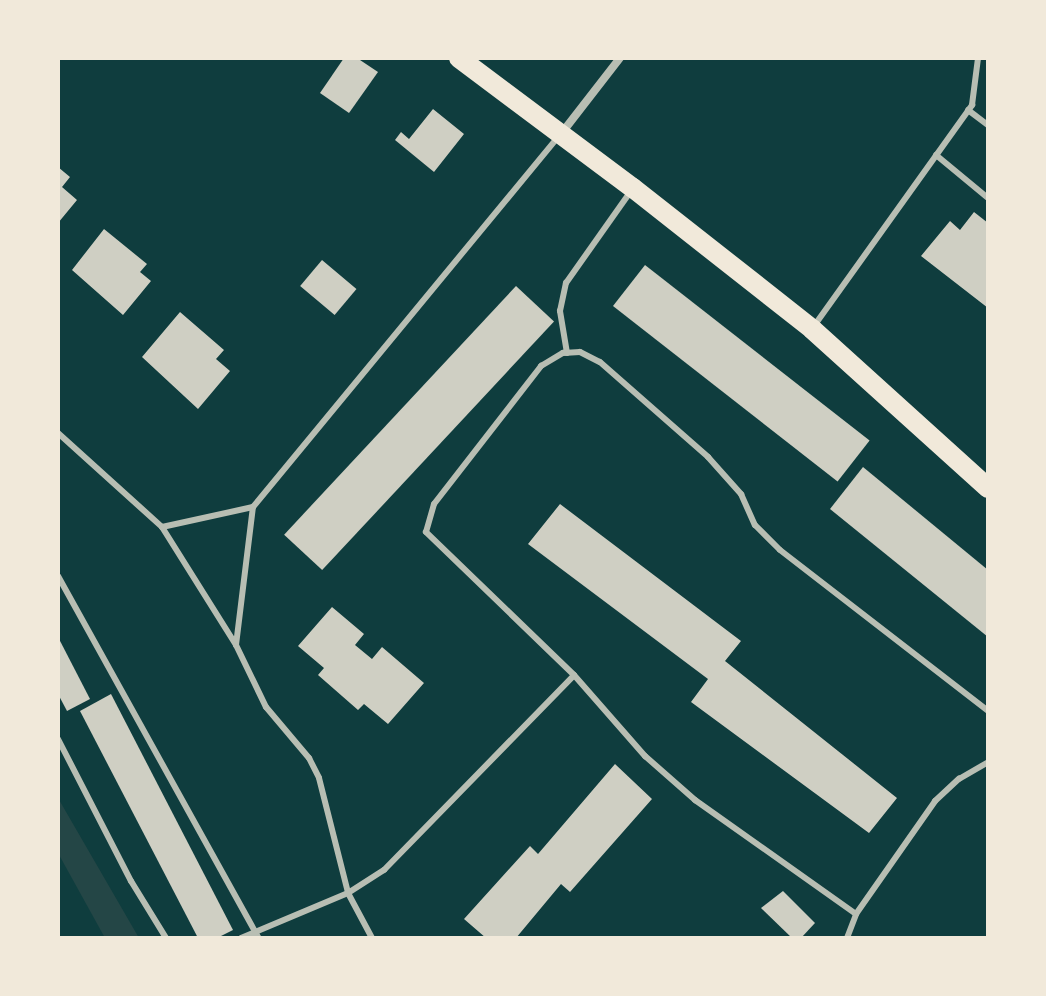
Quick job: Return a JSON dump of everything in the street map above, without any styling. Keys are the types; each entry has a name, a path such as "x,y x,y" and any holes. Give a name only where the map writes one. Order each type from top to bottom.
{"main road":[{"path":"459,58 633,188 812,329 988,488"}],"street":[{"path":"561,135 620,58"}],"lane":[{"path":"812,329 968,110 978,58"},
{"path":"968,110 988,125"},
{"path":"236,645 253,507 561,135"},
{"path":"936,155 988,198"},
{"path":"567,353 560,311 566,283 633,188"},
{"path":"856,914 695,800 645,756 574,675 426,532 434,504 541,366 567,353 580,352 600,362 708,457 741,494 755,525 780,550 988,711"},
{"path":"58,433 162,527 236,645 266,707 309,758 319,778 348,893 372,938"},
{"path":"162,527 253,507"},
{"path":"58,576 257,934"},
{"path":"241,938 257,934 348,893 384,870 574,675"},
{"path":"58,739 131,881 166,938"},
{"path":"847,938 856,914 935,801 959,779 988,762"}],"shaded area":[{"path":"58,798 139,938 105,938 58,853"}],"building":[{"path":"344,58 357,58 378,72 349,113 320,93"},
{"path":"433,109 464,134 434,172 395,140 401,132 409,139"},
{"path":"58,167 70,177 62,187 77,200 58,223"},
{"path":"974,212 988,223 988,308 921,256 950,221 960,230"},
{"path":"104,229 147,264 140,272 151,281 123,315 72,270"},
{"path":"322,260 356,289 335,315 300,286"},
{"path":"645,265 870,440 838,481 613,306"},
{"path":"516,286 554,321 322,570 284,535"},
{"path":"180,312 224,350 216,359 230,371 198,409 142,357"},
{"path":"863,467 988,570 988,637 830,509"},
{"path":"560,504 741,641 725,661 897,798 869,833 691,702 708,679 528,544"},
{"path":"332,607 364,634 355,645 372,659 382,647 424,683 388,724 364,704 358,710 318,675 324,668 298,646"},
{"path":"58,637 90,699 67,711 58,694"},
{"path":"111,694 233,930 217,938 198,938 80,711"},
{"path":"615,764 652,799 570,892 561,884 516,938 486,938 464,919 530,846 538,854"},
{"path":"783,891 815,923 801,938 792,938 761,908"}]}
